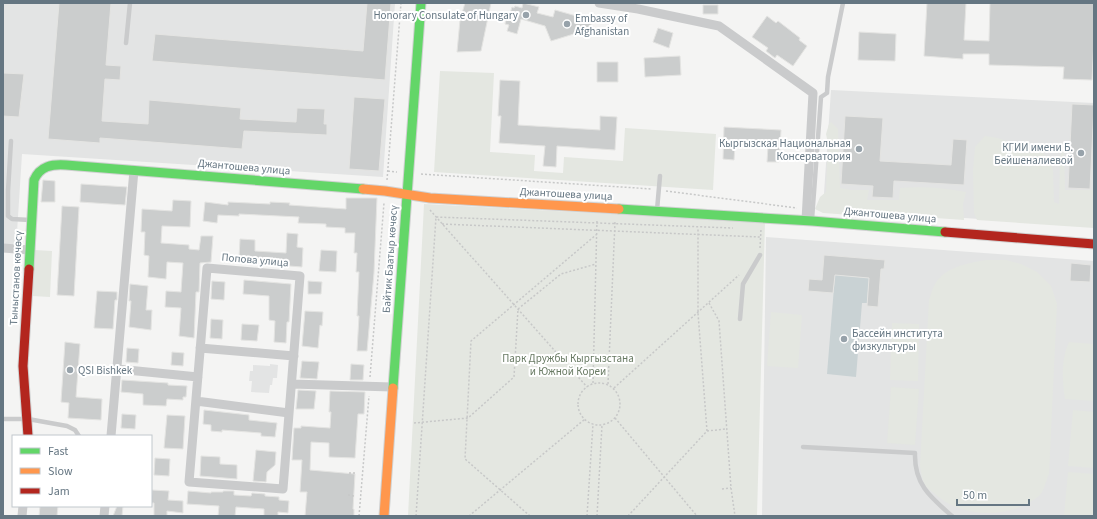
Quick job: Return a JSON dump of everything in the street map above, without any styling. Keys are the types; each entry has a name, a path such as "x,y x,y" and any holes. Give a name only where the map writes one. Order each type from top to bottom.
{"street":[{"name":"Байтик Баатыр көчөсү","path":"384,516 392,387 421,3"},
{"path":"599,3 638,9 719,26 813,93 808,209 809,221"},
{"name":"Джантошева улица","path":"39,171 49,165 57,164 385,191 430,198 809,221 1094,244"},
{"path":"111,435 134,170"},
{"name":"Тыныстанов көчөсү","path":"28,435 23,366 34,180 39,171"},
{"path":"3,248 30,250"},
{"name":"Попова улица","path":"207,268 300,276 294,356 283,489 189,482 207,268"},
{"path":"200,348 294,356"},
{"path":"117,369 198,377"},
{"path":"292,384 392,387"},
{"path":"196,401 289,413"}],"lane":[{"path":"126,43 130,3"},
{"path":"809,221 821,97 827,93 828,77 843,3"},
{"path":"11,141 8,216 12,219 31,220"},
{"path":"657,212 660,176"},
{"path":"740,319 743,284 760,256"},
{"path":"3,419 28,419 67,426 75,430 78,435"},
{"path":"803,447 915,453 915,465 923,488 931,498 952,516"}],"path":[{"path":"386,184 401,3"},
{"path":"388,171 399,172"},
{"path":"420,174 660,190 808,209"},
{"path":"359,516 385,197"},
{"path":"593,383 598,208"},
{"path":"429,209 587,387"},
{"path":"608,384 615,209"},
{"path":"436,217 597,222 737,229"},
{"path":"416,516 436,217"},
{"path":"760,256 761,218"},
{"path":"442,224 760,237"},
{"path":"698,227 698,314 707,432"},
{"path":"530,516 465,458 471,340 597,234"},
{"path":"414,423 468,418 514,377 518,309 561,274 596,264"},
{"path":"614,388 740,275"},
{"path":"709,303 718,321 731,488 735,516"},
{"path":"593,383 608,384 614,388 618,394 620,410 615,418 609,422 602,425 593,424 580,414 578,399 581,392 593,383"},
{"path":"615,418 696,516"},
{"path":"469,516 585,419"},
{"path":"587,516 593,424"},
{"path":"597,516 602,425"},
{"path":"628,516 707,432 726,429"},
{"path":"349,473 355,473"},
{"path":"722,489 731,488"},
{"path":"348,495 354,496"}],"shaded area":[{"path":"3,3 395,3 383,177 22,154 16,248 3,248"},
{"path":"831,90 1094,103 1094,173 1091,227 823,208"},
{"path":"766,237 1094,261 1094,516 762,516"},
{"name":"Бассейн института физкультуры","path":"835,275 869,278 867,303 862,303 856,377 827,374"},
{"path":"270,364 278,365 277,378 273,378 269,393 251,392 252,381 249,381 250,371 253,371 253,365 270,366"}],"green space":[{"path":"440,71 494,73 490,152 535,155 534,171 563,173 564,157 623,161 625,128 716,134 713,190 434,172"},
{"path":"831,122 838,129 840,188 851,190 869,190 867,200 899,200 900,188 916,187 950,189 966,192 963,204 964,220 823,213 815,209 820,197 826,192 829,148 826,134"},
{"path":"985,136 1006,141 1025,152 1042,150 1053,169 1054,202 1059,204 1060,158 1064,144 1065,190 1093,190 1094,179 1094,228 977,220 974,213 973,170 975,147"},
{"name":"Парк Дружбы Кыргызстана и Южной Кореи","path":"424,204 765,222 757,516 408,516"},
{"path":"34,250 52,251 50,297 32,296"},
{"path":"986,260 1006,260 1021,264 1037,272 1051,286 1057,304 1049,474 1044,489 1039,496 1027,504 1001,512 987,513 973,512 946,502 924,484 920,466 929,300 932,290 939,278 951,270 965,264"},
{"path":"771,312 802,315 798,368 767,366"},
{"path":"892,323 919,324 918,381 890,380"},
{"path":"1069,342 1094,344 1094,401 1065,399 1063,362"},
{"path":"891,387 919,389 915,445 887,443"},
{"path":"1073,410 1094,412 1094,468 1068,466"},
{"path":"1068,472 1094,474 1093,516 1064,516"}],"building":[{"path":"59,3 111,3 106,65 121,66 120,80 105,79 102,121 148,124 149,100 241,108 240,119 296,122 297,108 325,109 324,124 327,124 327,135 244,131 242,149 100,138 100,143 48,139"},
{"path":"367,3 391,3 385,80 152,61 155,34 363,51"},
{"path":"465,3 491,3 481,51 457,52 460,20"},
{"path":"523,3 539,7 537,13 553,17 555,10 587,19 592,26 586,30 584,35 577,33 551,41 545,26 521,19 517,34 507,31 509,25 505,24 512,7 514,8 515,6 522,8"},
{"path":"927,3 966,3 964,40 989,41 990,3 1094,3 1092,80 1063,79 1064,67 989,65 989,54 963,54 963,59 924,56"},
{"path":"703,5 718,5 718,14 703,14"},
{"path":"767,16 776,23 778,21 800,38 799,40 807,46 793,66 777,55 775,58 766,51 768,48 752,37"},
{"path":"658,28 673,33 669,48 653,42"},
{"path":"859,32 896,34 895,61 858,60"},
{"path":"680,56 681,75 645,77 644,58"},
{"path":"597,62 618,62 618,82 597,82"},
{"path":"3,73 24,74 19,117 3,116"},
{"path":"500,80 520,81 518,125 600,130 600,116 617,117 615,150 557,146 556,167 543,166 545,146 499,143 501,116 498,116"},
{"path":"354,97 385,99 379,171 349,169"},
{"name":"КГИИ имени Б. Бейшеналиевой","path":"1072,104 1094,105 1090,189 1068,188"},
{"path":"845,116 883,118 880,161 951,165 953,139 967,140 964,185 894,181 893,198 872,197 873,186 841,184"},
{"path":"724,127 781,130 779,162 767,162 768,146 735,145 734,160 723,159"},
{"path":"43,180 55,181 55,202 41,202"},
{"path":"81,184 127,187 125,205 80,202"},
{"path":"346,198 377,198 374,273 367,351 357,351 359,272 356,272 357,253 354,253 355,233 345,233 345,228 326,227 326,224 298,223 299,217 239,214 239,216 218,215 217,223 203,221 205,202 228,205 228,202 270,204 270,202 290,203 289,205 346,209"},
{"path":"173,200 191,201 190,227 162,226 161,243 189,245 189,249 199,250 201,236 213,236 211,262 200,263 199,292 196,292 194,338 179,336 181,308 165,307 166,291 181,292 183,263 167,262 166,279 148,277 149,256 144,255 145,232 141,232 142,209 172,211"},
{"path":"62,206 79,207 74,296 57,295"},
{"path":"287,233 298,234 297,247 303,248 302,267 264,264 265,259 239,258 240,239 255,240 255,251 286,253"},
{"path":"321,250 337,251 336,272 319,271"},
{"path":"824,255 885,260 884,269 881,269 878,307 867,306 869,278 835,275 833,293 808,291 809,279 822,280"},
{"path":"1071,263 1091,265 1090,282 1070,281"},
{"path":"244,280 291,284 289,322 287,322 286,343 274,342 275,321 269,320 269,296 243,294"},
{"path":"212,281 225,282 224,300 211,299"},
{"path":"308,281 322,282 321,294 308,294"},
{"path":"130,284 148,286 146,310 152,310 151,330 129,327 131,301 129,301"},
{"path":"97,291 117,292 113,329 94,328"},
{"path":"305,311 323,312 318,348 302,346"},
{"path":"211,319 223,320 222,339 210,338"},
{"path":"242,324 259,325 257,341 241,340"},
{"path":"65,342 80,344 76,397 102,399 101,420 68,418 69,403 61,402"},
{"path":"127,348 139,349 138,363 126,362"},
{"path":"172,352 184,353 183,366 171,365"},
{"path":"302,361 319,362 317,379 300,378"},
{"path":"351,364 364,365 363,380 350,380"},
{"path":"122,380 168,383 168,385 187,386 186,397 183,397 183,400 167,399 166,406 143,405 143,394 121,392"},
{"path":"298,390 316,391 314,409 296,409"},
{"path":"330,391 365,392 364,414 358,414 355,458 329,457 329,443 311,442 310,470 355,474 354,516 305,516 307,492 300,492 302,460 292,460 294,428 301,428 301,426 330,428"},
{"path":"204,410 249,415 249,420 277,423 275,437 261,436 261,433 222,430 222,432 211,431 211,425 203,424"},
{"path":"122,414 136,415 135,429 121,428"},
{"path":"167,415 185,416 183,449 164,448"},
{"path":"256,450 276,452 275,465 267,472 266,482 253,481"},
{"path":"201,456 220,457 220,464 237,465 237,479 200,476"},
{"path":"155,458 170,459 169,476 154,475"},
{"path":"152,490 169,491 168,500 183,501 183,513 167,511 167,516 154,516 154,503 152,503"},
{"path":"188,491 211,493 234,491 234,495 251,496 252,493 279,497 279,500 289,501 288,513 278,512 278,516 264,516 264,509 236,507 235,516 218,516 219,506 187,504"},
{"path":"40,507 58,507 57,516 39,516"},
{"path":"117,507 123,507 122,516 113,516"}],"traffic: fast":[{"path":"393,388 421,3"},
{"path":"29,269 34,180 43,169 51,166 66,165 363,189"},
{"path":"619,209 812,221 945,232"}],"traffic: slow":[{"path":"363,189 430,198 619,209"},
{"path":"384,516 393,388"}],"traffic: jam":[{"path":"945,232 1094,244"},
{"path":"28,435 23,366 29,269"}],"place":[{"name":"Honorary Consulate of Hungary","path":"526,15"},
{"name":"Embassy of Afghanistan","path":"567,24"},
{"name":"Кыргызская Национальная Консерватория","path":"859,149"},
{"name":"КГИИ имени Б. Бейшеналиевой","path":"1081,153"},
{"name":"Бассейн института физкультуры","path":"844,339"},
{"name":"QSI Bishkek","path":"70,370"}]}
